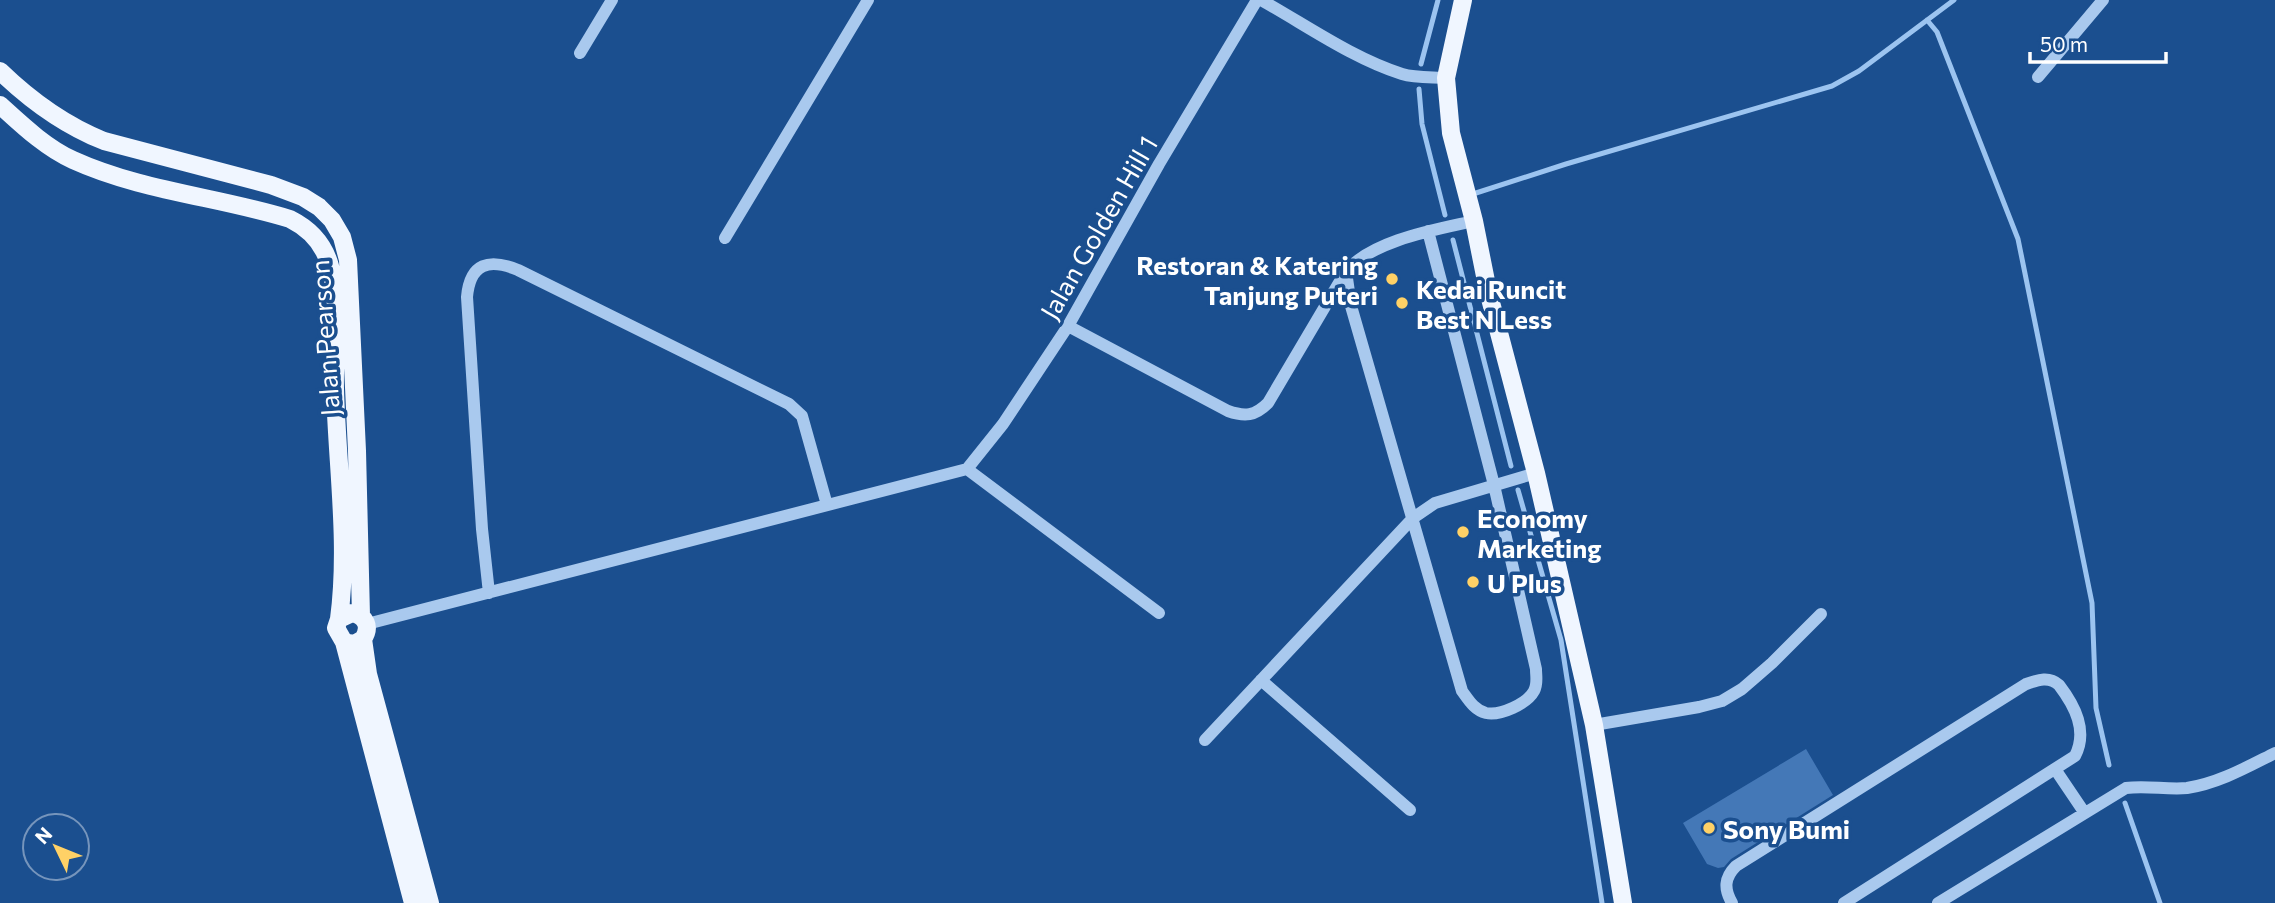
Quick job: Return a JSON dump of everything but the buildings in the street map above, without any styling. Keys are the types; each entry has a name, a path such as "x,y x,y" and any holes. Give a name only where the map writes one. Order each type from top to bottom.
{"main road":[{"path":"1463,0 1446,78 1451,133 1474,221 1488,292 1536,473 1594,725 1623,903"},
{"name":"Jalan Pearson","path":"0,71 35,102 77,131 103,141 288,191 319,207 332,220 342,237 348,260 368,674 430,903"},
{"name":"Jalan Pearson","path":"0,105 36,136 71,159 143,183 290,219 309,231 324,249 333,280 335,301 335,389 343,575 339,619"},
{"path":"344,642 354,644 364,626 352,613 339,619 336,628 344,642 412,903"}],"street":[{"path":"580,53 612,0"},
{"path":"725,237 868,0"},
{"path":"1259,0 1358,55 1388,68 1405,75 1446,78"},
{"name":"Jalan Golden Hill 1","path":"967,469 1003,424 1068,326 1159,164 1259,0"},
{"path":"2038,77 2103,0"},
{"path":"1068,326 1228,411 1251,415 1268,403 1346,271 1366,254 1428,231 1474,221"},
{"path":"1346,271 1351,306 1462,691 1477,709 1488,713 1511,708 1525,701 1534,692 1537,682 1494,485 1428,231"},
{"path":"489,593 482,530 467,297 468,284 473,274 492,263 518,270 789,404 802,416 827,505"},
{"path":"364,626 967,469 1160,613"},
{"path":"1205,740 1413,518 1435,503 1536,473"},
{"path":"1594,725 1722,701 1742,689 1821,614"},
{"path":"1261,680 1410,810"},
{"path":"1732,903 1725,886 1736,866 2015,691 2037,680 2055,681 2080,724 2081,745 2076,756 1844,903"},
{"path":"1938,903 2126,788 2184,788 2205,784 2227,777 2275,753"},
{"path":"2055,769 2084,812"}],"waterway":[{"path":"1421,64 1438,0"},
{"path":"1476,193 1832,86 1859,71 1954,0"},
{"path":"1927,20 1937,32 2018,239 2092,603 2096,708 2109,765"},
{"path":"1419,89 1422,124 1445,215"},
{"path":"1453,240 1511,466"},
{"path":"1518,490 1561,640 1602,903"},
{"path":"2125,803 2160,903"}],"place":[{"name":"Restoran & Katering Tanjung Puteri","path":"1392,279"},
{"name":"Kedai Runcit Best N Less","path":"1402,303"},
{"name":"Economy Marketing","path":"1463,532"},
{"name":"U Plus","path":"1473,582"},
{"name":"Sony Bumi","path":"1709,828"}]}
